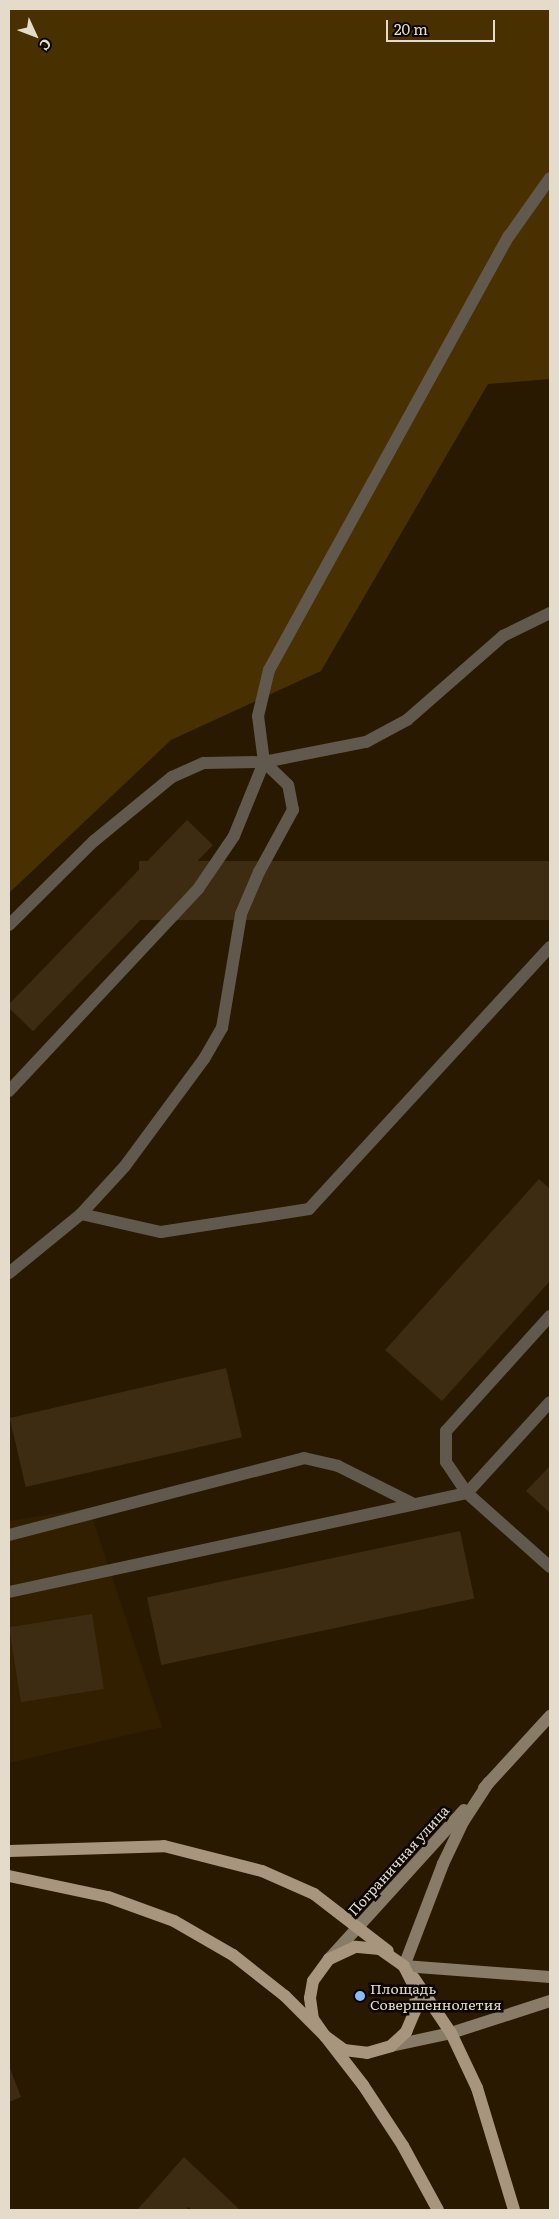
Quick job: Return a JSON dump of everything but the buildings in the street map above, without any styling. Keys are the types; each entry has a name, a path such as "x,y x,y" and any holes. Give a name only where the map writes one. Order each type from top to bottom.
{"main road":[{"name":"Пограничная улица","path":"329,1959 550,1716"},
{"name":"Пограничная улица","path":"404,1966 443,1864 463,1822 490,1782"},
{"path":"9,1851 164,1846 262,1871 314,1894 359,1926 404,1966 451,2032 477,2088 514,2210"},
{"path":"9,1876 108,1897 174,1921 233,1955 285,1996 325,2036 344,2050 367,2053 451,2032 550,2001"},
{"path":"438,2210 403,2146 363,2085 314,2019 310,1998 313,1980 329,1959 355,1947 380,1950 404,1966 550,1977"},
{"path":"391,2046 406,2032 416,2008 415,1988 404,1966"}],"street":[{"path":"9,1091 198,889 234,836 264,762 258,716 269,670 509,236 550,178"},
{"path":"9,924 94,841 172,776 204,763 264,762 366,742 407,720 503,636 550,613"},
{"path":"9,1273 81,1214 125,1166 204,1059 222,1028 241,914 259,872 293,810 288,785 264,762"},
{"path":"81,1214 161,1232 309,1209 550,947"},
{"path":"550,1316 446,1431 446,1462 467,1493 550,1567"},
{"path":"9,1592 467,1493 550,1402"},
{"path":"9,1535 304,1458 338,1466 414,1504"}],"shaded area":[{"path":"9,9 550,9 550,379 488,384 321,671 171,740 9,893"},
{"path":"89,1508 162,1727 9,1763 9,1521"}],"place":[{"name":"Площадь Совершеннолетия","path":"360,1996"}]}
